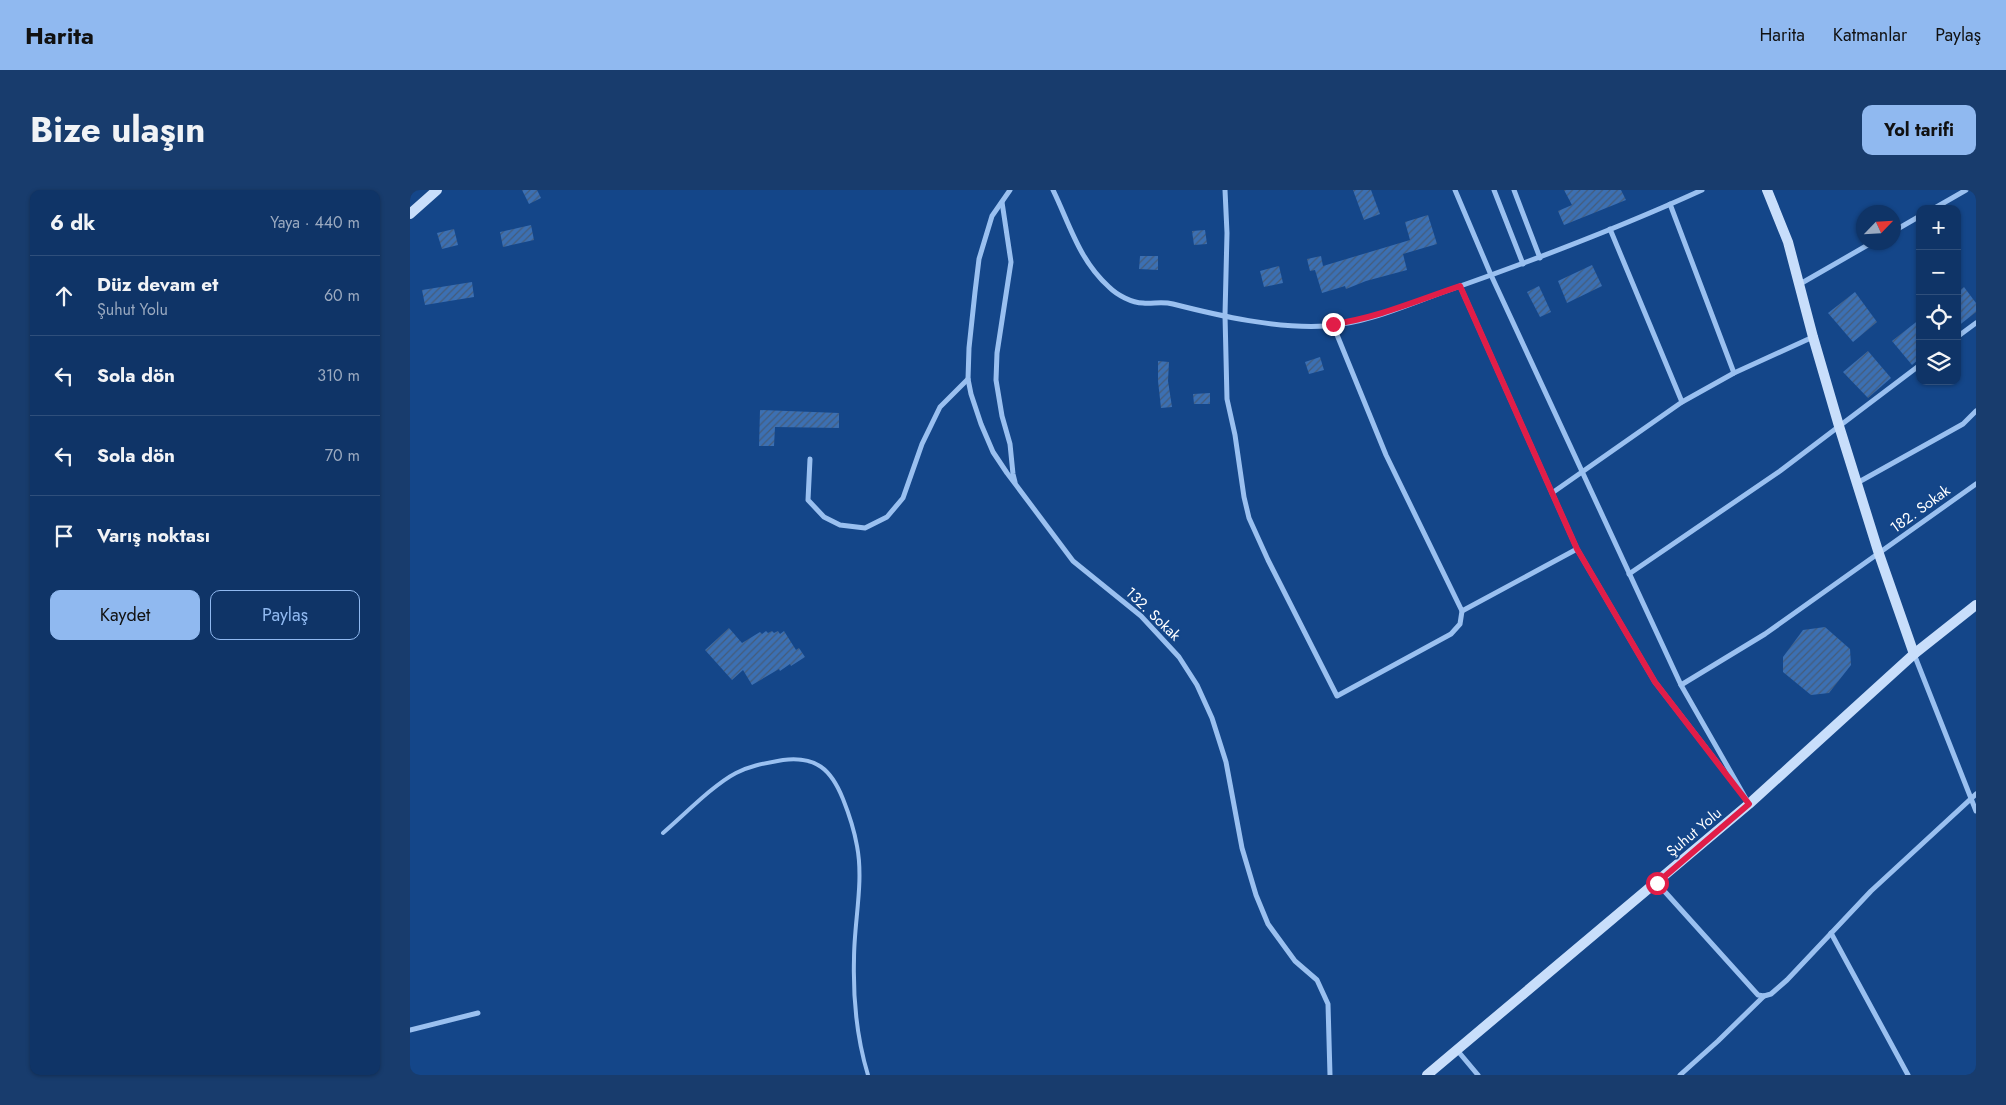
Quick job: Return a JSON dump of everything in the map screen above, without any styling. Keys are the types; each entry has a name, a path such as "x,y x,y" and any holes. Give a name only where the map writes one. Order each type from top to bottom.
{"main road":[{"path":"410,214 437,190"},
{"path":"1767,190 1788,242 1813,337 1856,484 1914,654"},
{"name":"Şuhut Yolu","path":"1426,1075 1657,883 1749,804 1914,654 1976,605"}],"street":[{"name":"132. Sokak","path":"1010,190 992,216 979,259 969,348 968,378 981,424 993,452 1018,489 1073,561 1141,616 1179,657 1197,685 1212,718 1226,762 1242,848 1256,896 1268,924 1295,961 1317,980 1328,1004 1330,1075"},
{"path":"1053,190 1075,242 1089,264 1110,288 1128,299 1141,304 1165,302 1202,312 1278,324 1353,322 1402,308 1540,258 1702,190"},
{"path":"1225,190 1227,233 1225,315 1228,399 1244,497 1249,518 1268,560 1337,696 1451,634 1460,624 1462,611 1386,455 1333,324"},
{"path":"1455,190 1491,275 1681,685 1749,804"},
{"path":"1494,190 1523,264"},
{"path":"1514,190 1540,258"},
{"path":"1940,205 1966,190"},
{"path":"1002,201 1011,262 997,353 996,380 1002,416 1010,444 1013,474 1018,489"},
{"path":"1670,204 1734,373"},
{"path":"1901,227 1916,218"},
{"path":"1610,229 1682,402"},
{"path":"1799,284 1859,250"},
{"path":"1460,286 1577,549 1655,682 1749,804"},
{"path":"1961,334 1976,323"},
{"path":"1552,493 1682,402 1734,373 1813,337"},
{"path":"1629,574 1780,471 1916,368"},
{"path":"810,459 808,500 824,517 840,525 865,528 887,517 902,498 922,444 940,408 968,378"},
{"path":"1856,484 1963,424 1976,410"},
{"name":"182. Sokak","path":"1681,685 1765,634 1976,484"},
{"path":"1462,611 1577,549"},
{"path":"1914,654 1974,795 1976,811"},
{"path":"1657,883 1758,995 1764,996 1771,994 1787,980 1871,891 1974,795"},
{"path":"1831,933 1908,1075"},
{"path":"1680,1075 1764,996"},
{"path":"410,1030 478,1012"},
{"path":"1457,1050 1478,1075"}],"lane":[{"path":"663,833 729,778 755,765 799,758 815,762 832,776 850,816 858,847 859,880 854,960 857,1018 862,1056 868,1075"}],"building":[{"path":"522,190 537,190 541,198 529,204"},
{"path":"1353,190 1371,190 1380,214 1364,220"},
{"path":"1564,190 1621,190 1626,200 1564,225 1558,211 1572,205"},
{"path":"1428,215 1437,244 1403,254 1407,270 1366,281 1346,289 1345,286 1322,293 1315,270 1310,271 1307,259 1321,256 1323,266 1410,240 1405,222"},
{"path":"531,225 534,240 503,247 500,232"},
{"path":"454,229 458,245 442,249 437,233"},
{"path":"1205,230 1207,244 1194,245 1192,231"},
{"path":"1140,256 1158,256 1158,270 1139,269"},
{"path":"1592,265 1602,286 1567,303 1558,281"},
{"path":"1279,266 1283,283 1264,287 1260,271"},
{"path":"472,282 474,297 425,305 422,290"},
{"path":"1539,286 1551,312 1540,317 1527,292"},
{"path":"1964,287 1976,303 1976,312 1961,324 1961,295 1961,290"},
{"path":"1855,292 1877,322 1853,342 1828,313"},
{"path":"1916,322 1916,362 1912,365 1892,341"},
{"path":"1868,351 1891,378 1868,398 1843,372"},
{"path":"1320,357 1324,370 1309,374 1305,362"},
{"path":"1158,361 1169,362 1168,381 1172,407 1161,408"},
{"path":"1210,393 1210,404 1194,404 1193,394"},
{"path":"760,410 839,413 839,428 775,427 774,446 759,446"},
{"path":"1825,627 1850,649 1851,665 1829,693 1811,695 1783,672 1783,657 1803,630"},
{"path":"729,628 742,643 760,632 762,634 766,631 774,633 778,631 780,634 784,631 796,650 799,648 805,657 791,666 790,664 780,671 779,669 752,685 743,670 732,680 705,650"}],"route":[{"path":"1333,324 1353,322 1402,308 1460,286 1577,549 1655,682 1749,804 1657,883"}]}
